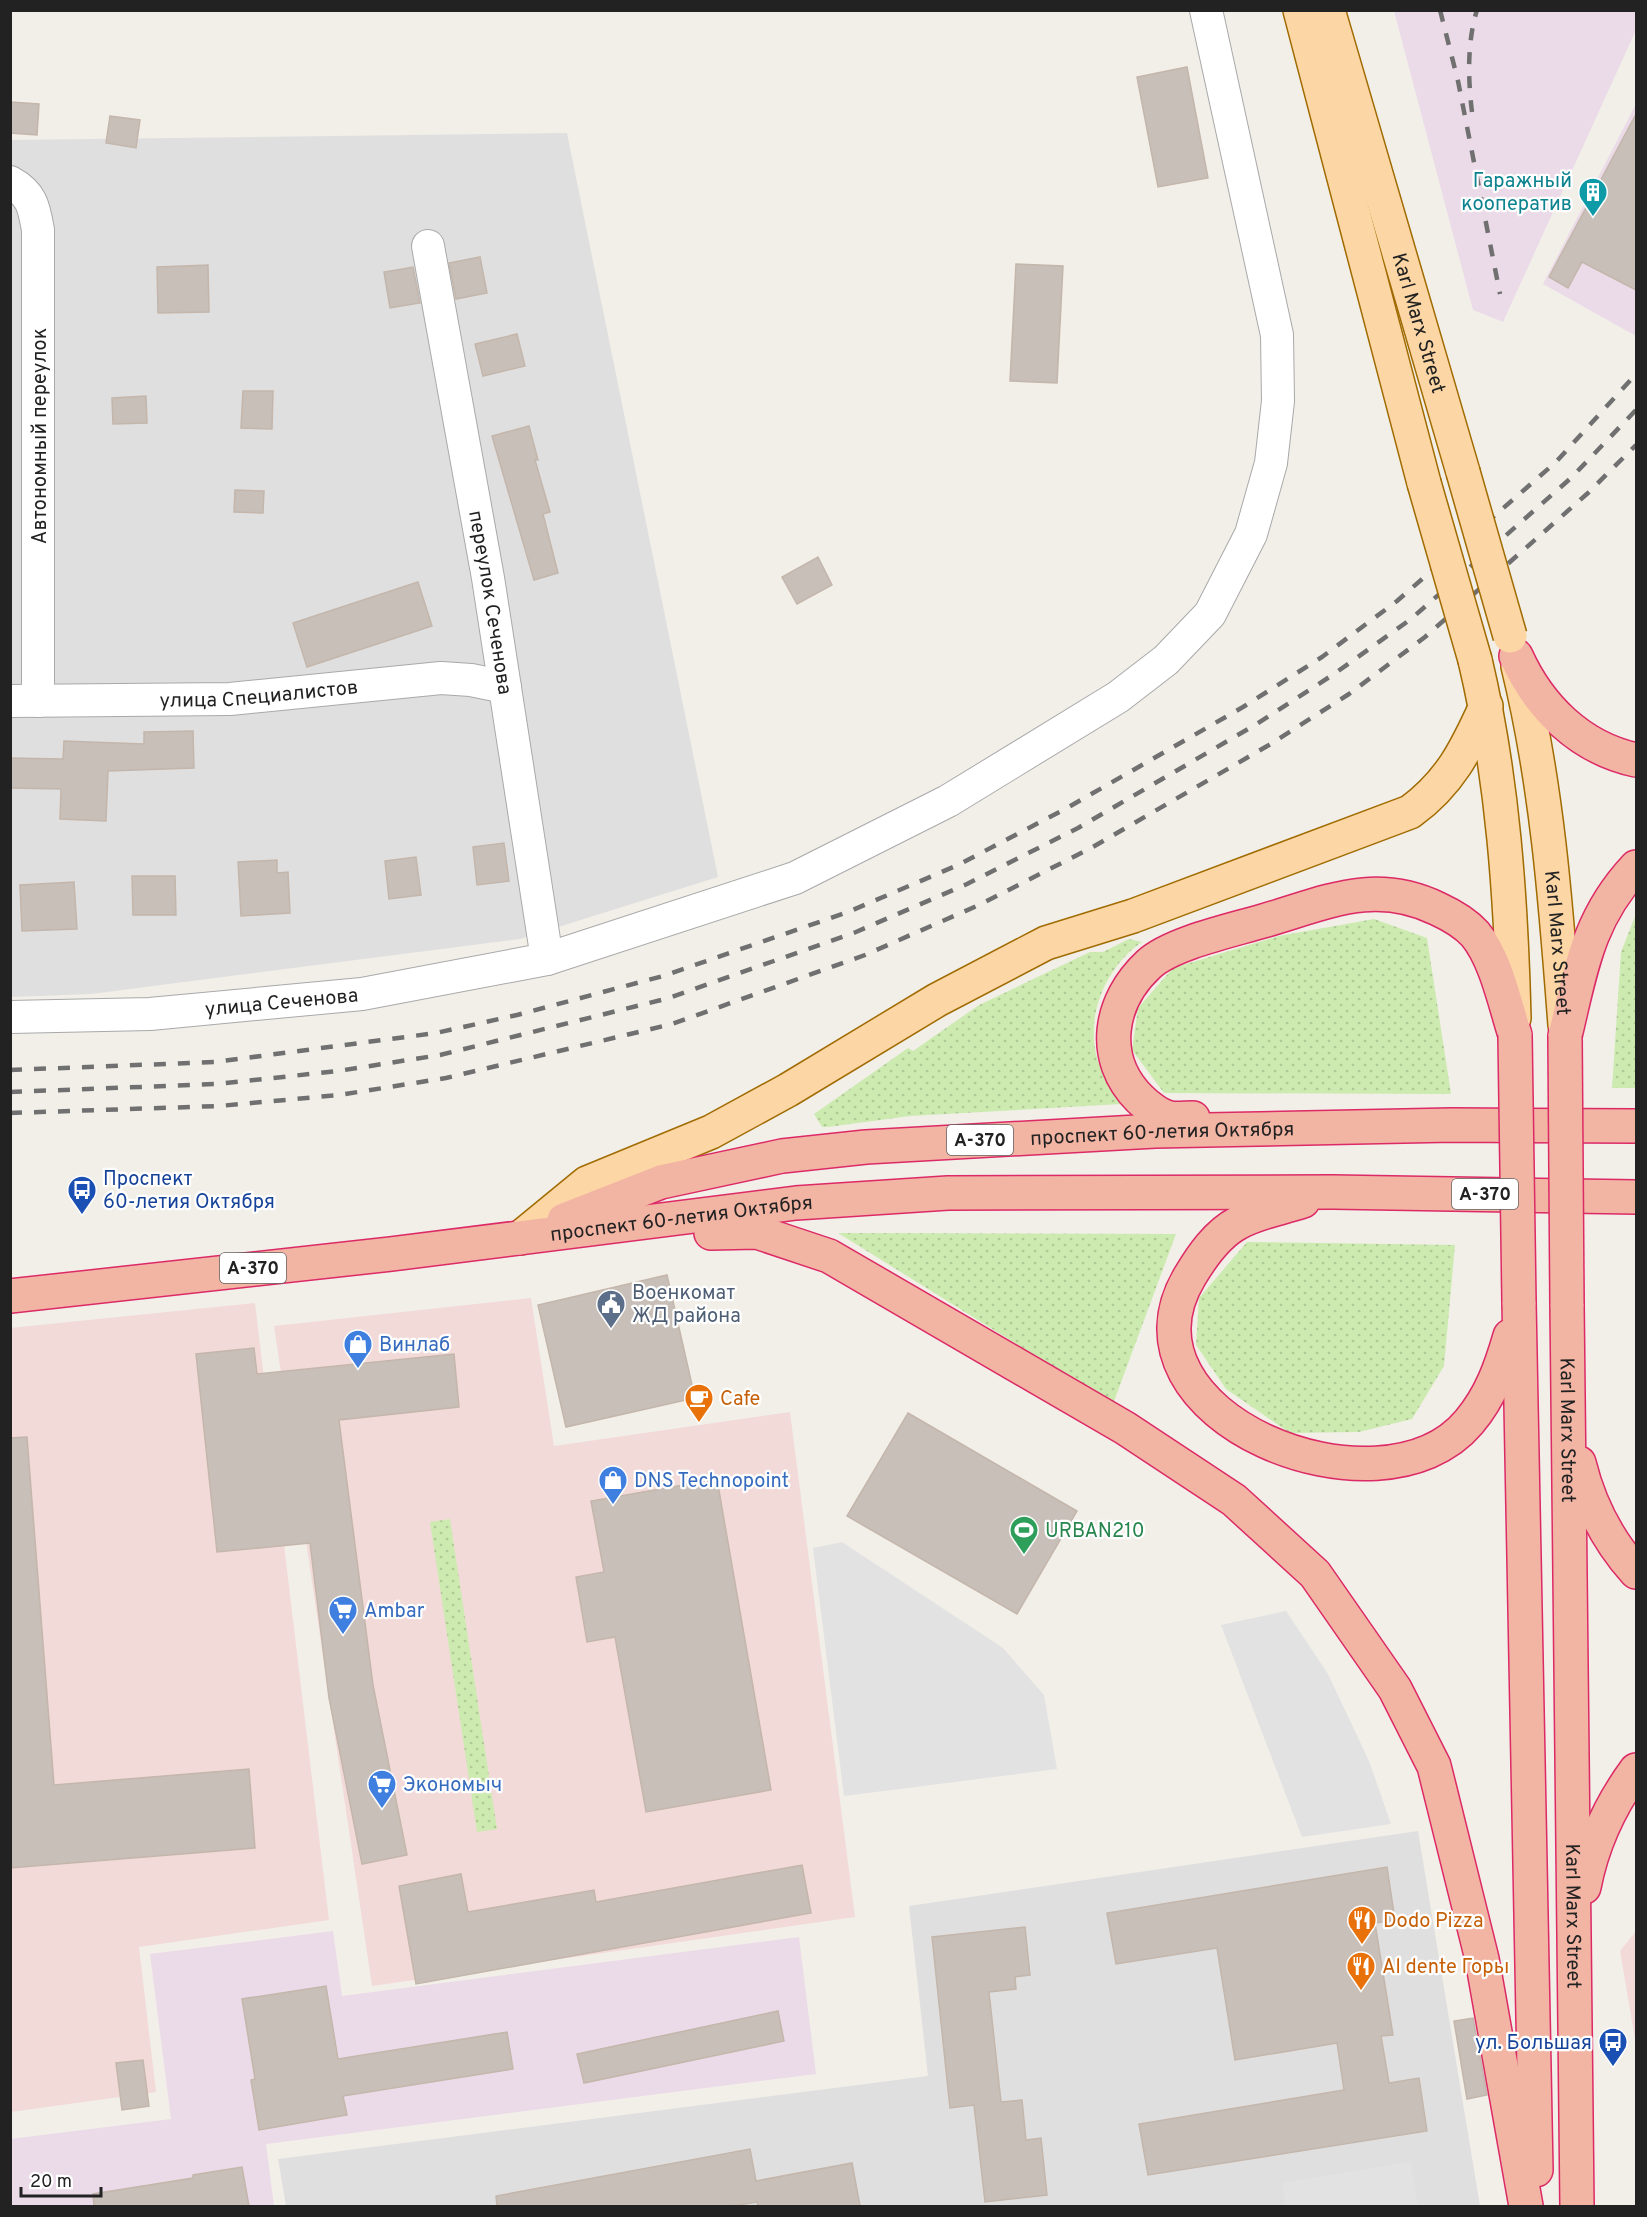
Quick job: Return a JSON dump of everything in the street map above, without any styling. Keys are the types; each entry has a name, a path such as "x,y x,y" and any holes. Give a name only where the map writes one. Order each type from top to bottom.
{"highway":[{"path":"1513,646 1536,695 1550,711 1588,740 1636,760"},
{"path":"1565,1036 1592,930 1615,890 1636,867"},
{"path":"1452,1125 1169,1118 1146,1105 1124,1080 1116,1065 1112,1041 1115,1016 1127,989 1151,962 1186,944 1352,895 1387,893 1431,905 1450,914 1476,935 1495,971 1515,1035 1537,2206"},
{"name":"Karl Marx Street","path":"1565,1036 1577,2206"},
{"name":"проспект 60-летия Октября","path":"520,1238 661,1182 782,1156 945,1141 1131,1132 1452,1125 1636,1126"},
{"path":"1333,1192 1238,1223 1205,1251 1181,1291 1173,1333 1180,1365 1199,1393 1234,1423 1274,1446 1315,1460 1353,1464 1401,1459 1438,1447 1469,1423 1499,1375 1519,1302"},
{"name":"проспект 60-летия Октября","path":"10,1296 391,1254 796,1203 948,1193 1333,1192 1636,1197"},
{"path":"520,1238 757,1232 830,1256 1125,1428 1234,1500 1315,1574 1395,1689 1434,1766 1482,1959 1526,2206"},
{"path":"1569,1418 1584,1486 1597,1516 1636,1572"},
{"path":"1574,1942 1588,1865 1614,1804 1636,1770"}],"main road":[{"name":"Karl Marx Street","path":"1300,10 1424,483 1486,706 1501,803 1512,908 1515,1035"},
{"name":"Karl Marx Street","path":"1328,10 1513,646 1530,714 1556,906 1565,1036"},
{"path":"520,1238 587,1183 711,1132 788,1090 936,1000 1046,943 1133,916 1410,812 1433,795 1466,752 1486,706"}],"street":[{"name":"улица Сеченова","path":"10,1017 150,1014 362,994 547,959 795,878 948,801 1118,697 1166,660 1210,614 1251,534 1271,464 1278,401 1277,335 1206,10"},
{"name":"Автономный переулок","path":"10,182 26,191 38,230 24,701"},
{"name":"переулок Сеченова","path":"428,246 505,687 547,959"},
{"name":"улица Специалистов","path":"24,701 230,699 441,678 471,680 505,687"}],"shaded area":[{"path":"1394,11 1636,11 1636,30 1503,322 1473,310"},
{"path":"1636,104 1636,336 1543,284"},
{"path":"567,133 718,877 520,939 91,994 11,997 10,140"},
{"path":"531,1298 554,1446 790,1412 855,1917 372,1986 274,1326"},
{"path":"255,1303 329,1920 139,1947 156,2092 11,2112 10,1328"},
{"path":"842,1542 1003,1648 1044,1695 1057,1769 844,1796 813,1548"},
{"path":"1286,1611 1328,1674 1369,1761 1391,1824 1302,1837 1221,1625"},
{"path":"1418,1831 1480,2206 286,2206 278,2159 928,2076 909,1906"},
{"path":"333,1931 342,1996 799,1937 816,2074 266,2144 274,2206 11,2206 10,2139 171,2119 150,1954"},
{"path":"1636,1931 1636,2045 1620,1951"},
{"path":"1411,2162 1418,2206 1285,2206 1282,2183"}],"green space":[{"path":"1636,914 1636,1088 1612,1088 1621,952"},
{"path":"1374,919 1427,938 1451,1094 1164,1093 1132,1050 1138,1008 1173,968 1279,936"},
{"path":"1129,939 1142,942 1125,957 1111,975 1101,995 1095,1017 1094,1039 1098,1061 1107,1081 1123,1099 1122,1104 910,1116 828,1127 822,1127 814,1114 908,1048 913,1051 979,1005 1090,952 1103,952"},
{"path":"838,1233 1176,1234 1113,1404"},
{"path":"1247,1242 1455,1245 1444,1366 1412,1419 1359,1432 1290,1433 1226,1389 1196,1345 1199,1298"},
{"path":"450,1519 497,1829 477,1832 430,1522"}],"building":[{"path":"1187,67 1208,178 1158,187 1137,77"},
{"path":"10,102 39,104 37,135 10,133"},
{"path":"1636,114 1636,290 1582,262 1568,288 1549,277"},
{"path":"110,116 140,120 136,148 106,143"},
{"path":"480,257 487,293 456,299 449,263"},
{"path":"1016,264 1063,266 1057,383 1010,381"},
{"path":"208,265 209,312 158,313 157,267"},
{"path":"413,267 420,303 390,308 384,272"},
{"path":"517,334 525,366 483,376 475,344"},
{"path":"243,391 273,391 272,429 241,428"},
{"path":"146,396 147,423 113,424 112,398"},
{"path":"529,426 538,460 535,460 550,512 543,514 558,573 534,580 492,436"},
{"path":"235,490 264,491 263,513 234,512"},
{"path":"818,557 832,585 797,604 782,577"},
{"path":"418,582 432,626 307,667 293,623"},
{"path":"193,731 194,768 108,771 106,821 60,819 61,789 10,788 10,758 63,759 64,741 144,744 144,732"},
{"path":"504,843 509,881 477,885 473,847"},
{"path":"416,857 421,895 389,899 385,861"},
{"path":"277,860 277,873 288,872 290,913 241,916 238,862"},
{"path":"132,876 175,876 176,915 133,915"},
{"path":"74,882 77,929 22,931 20,885"},
{"name":"Военкомат ЖД района","path":"667,1275 695,1398 566,1427 538,1305"},
{"path":"254,1348 257,1374 454,1354 459,1407 339,1420 373,1685 407,1855 362,1864 329,1698 310,1543 217,1552 196,1354"},
{"path":"908,1413 1077,1511 1017,1614 847,1516"},
{"path":"27,1437 54,1785 249,1769 255,1848 10,1868 10,1438"},
{"path":"717,1479 771,1790 646,1812 615,1637 587,1642 576,1577 604,1572 591,1501"},
{"path":"802,1865 811,1913 416,1984 399,1886 461,1874 468,1912 594,1890 596,1902"},
{"path":"1387,1867 1395,1920 1375,1923 1393,2035 1381,2036 1389,2083 1419,2078 1427,2131 1148,2175 1139,2124 1344,2090 1337,2043 1235,2060 1217,1948 1116,1964 1107,1913"},
{"path":"1025,1927 1030,1975 1015,1977 1016,1989 989,1992 1001,2102 1022,2100 1026,2140 1041,2138 1047,2195 985,2202 974,2105 950,2108 932,1937"},
{"path":"326,1986 338,2059 507,2032 513,2069 343,2096 347,2115 259,2130 251,2080 255,2079 242,1999"},
{"path":"778,2011 784,2041 584,2083 577,2054"},
{"path":"1473,2018 1487,2095 1467,2099 1454,2021"},
{"path":"143,2060 149,2106 122,2110 116,2063"},
{"path":"750,2149 756,2181 852,2163 860,2206 758,2206 757,2202 733,2206 497,2206 496,2196"},
{"path":"242,2167 249,2206 94,2206 93,2194 193,2178 193,2175"}],"railway":[{"path":"1440,10 1458,81 1500,294"},
{"path":"1472,112 1469,61 1471,35 1477,10"},
{"path":"10,1070 215,1062 436,1033 517,1015 663,976 848,912 958,865 1067,808 1243,707 1322,657 1397,601 1556,462 1636,374"},
{"path":"10,1092 217,1084 338,1071 440,1055 669,998 856,932 967,884 1078,828 1255,725 1334,674 1411,619 1571,478 1636,410"},
{"path":"10,1113 219,1106 339,1095 446,1078 672,1024 865,955 979,905 1091,848 1269,745 1349,694 1425,637 1588,493 1636,445"}],"place":[{"name":"Гаражный кооператив","path":"1593,218"},
{"name":"Проспект 60-летия Октября","path":"82,1216"},
{"name":"Военкомат ЖД района","path":"611,1330"},
{"name":"Винлаб","path":"358,1370"},
{"name":"Cafe","path":"699,1424"},
{"name":"DNS Technopoint","path":"613,1506"},
{"name":"URBAN210","path":"1024,1556"},
{"name":"Ambar","path":"343,1636"},
{"name":"Экономыч","path":"382,1810"},
{"name":"Dodo Pizza","path":"1362,1946"},
{"name":"Al dente Горы","path":"1361,1992"},
{"name":"ул. Большая","path":"1613,2068"}]}
